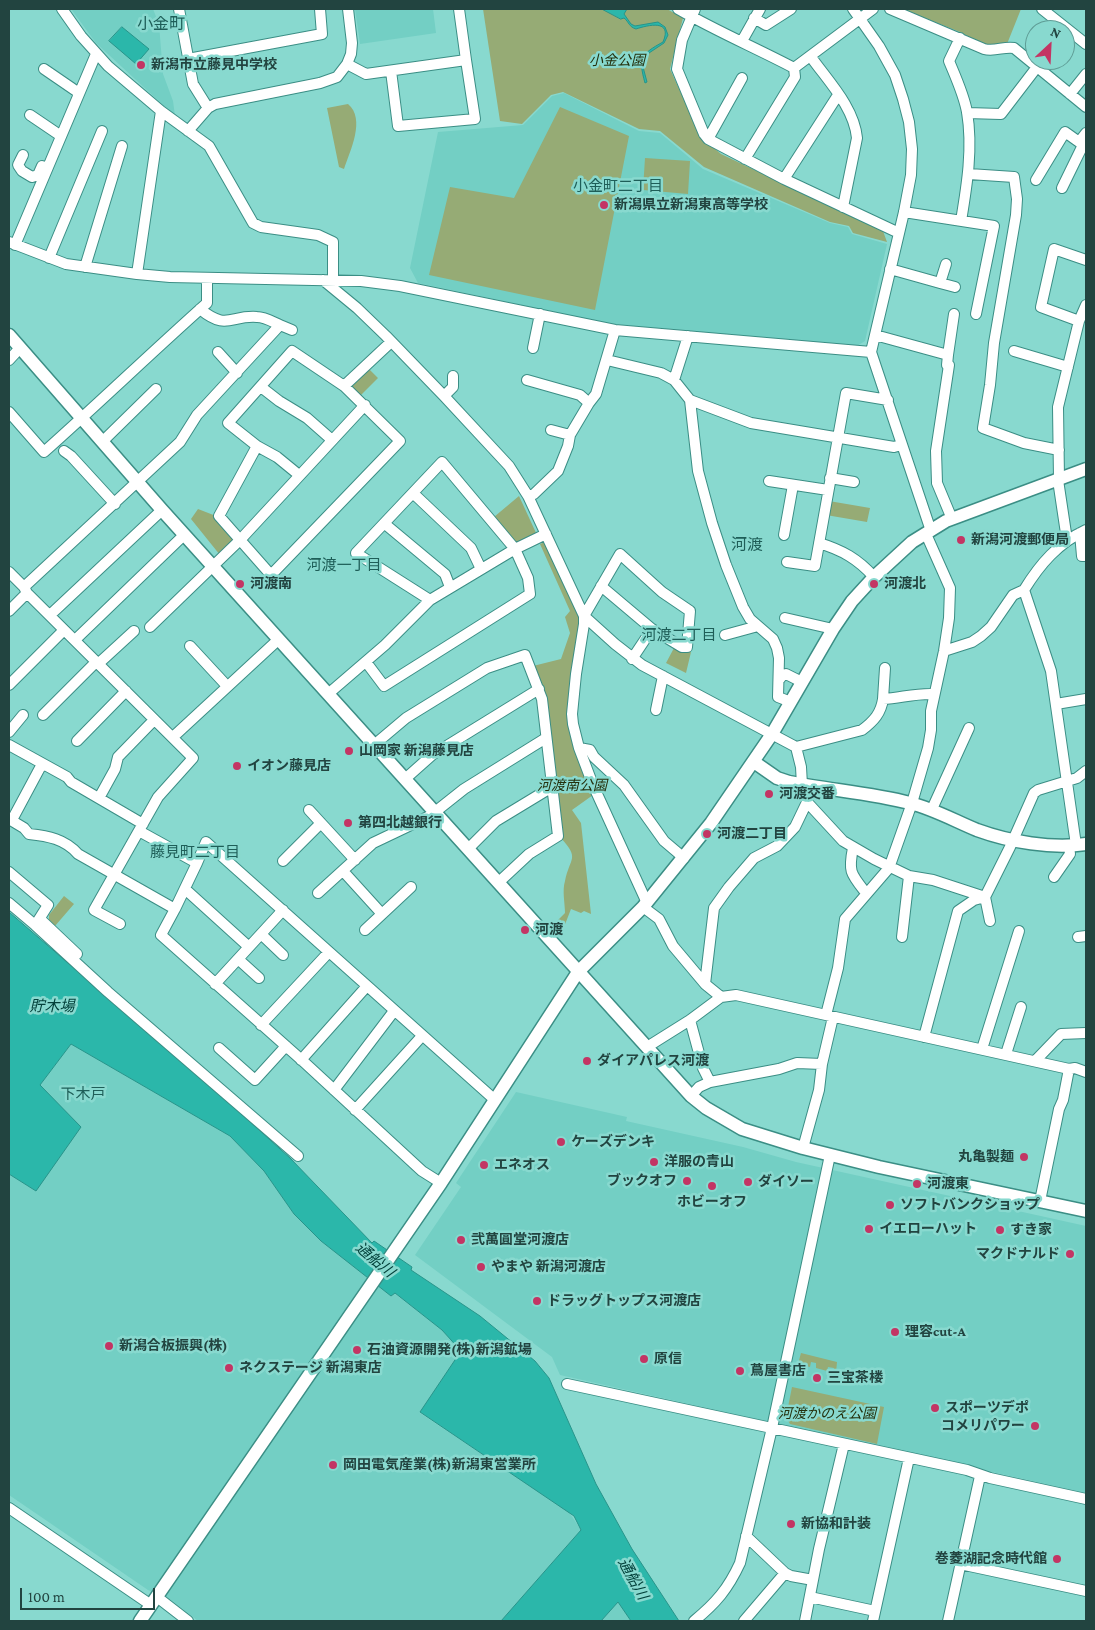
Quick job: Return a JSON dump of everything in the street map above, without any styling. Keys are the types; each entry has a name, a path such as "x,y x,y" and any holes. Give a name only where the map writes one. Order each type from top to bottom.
{"street":[{"path":"62,9 81,36 108,66 161,111 206,142 253,223 261,227 318,235 333,242 328,280"},
{"path":"179,9 193,84 208,108"},
{"path":"188,59 322,34 320,9"},
{"path":"188,131 208,108 215,104 328,81 337,77 347,64 352,43 348,9"},
{"path":"391,71 398,126 475,119 459,9"},
{"path":"678,9 693,12 718,31 742,41 794,68"},
{"path":"742,41 760,9"},
{"path":"754,18 766,25 791,9"},
{"path":"803,1148 819,1090 845,919 889,868 912,803 928,748 931,730 931,711 949,618 950,588 928,532 888,400 871,352 911,175 912,149 909,122 895,75 879,46 853,9"},
{"path":"794,68 873,9"},
{"path":"890,9 989,50 1010,47 1025,57"},
{"path":"1042,9 1086,44"},
{"path":"693,12 682,40 676,69 704,134 708,139 745,159 899,233"},
{"path":"960,38 949,61 967,113 969,174 962,221"},
{"path":"96,54 47,169 12,243 49,258 66,264 170,278 360,281 400,286 616,330 871,352"},
{"path":"811,57 852,115 856,126 857,138 843,207"},
{"path":"347,64 366,74 466,60"},
{"path":"745,159 795,77 794,68"},
{"path":"44,69 79,94"},
{"path":"967,113 1001,114 1035,70"},
{"path":"1041,70 1086,107"},
{"path":"1070,94 1086,74"},
{"path":"708,139 742,78"},
{"path":"784,178 838,94"},
{"path":"137,274 161,111"},
{"path":"30,115 61,136"},
{"path":"49,258 102,131"},
{"path":"1036,180 1065,132 1083,145 1062,188"},
{"path":"1079,142 1086,133"},
{"path":"85,267 122,146"},
{"path":"23,155 18,165 22,172 32,177 38,175 42,166 47,169"},
{"path":"969,174 1014,177 1017,199 1016,215 994,343 983,428 1024,443 1059,450"},
{"path":"904,212 994,226 976,314"},
{"path":"1080,321 1041,307 1054,249 1086,260"},
{"path":"940,283 946,264"},
{"path":"890,269 955,287"},
{"path":"9,412 44,452 156,347 207,303 207,278"},
{"path":"328,280 444,396 508,466 528,496 584,616 632,659 796,747 862,730 871,723 881,709 885,668"},
{"path":"1067,540 1059,479 1058,407 1068,367 1082,335 1080,321 1086,305"},
{"path":"200,308 209,316 222,322 257,317 292,330"},
{"path":"533,348 540,314"},
{"path":"952,519 937,484 936,451 949,365 947,365 954,314"},
{"path":"9,610 26,590 180,442 198,416 280,325"},
{"path":"528,496 534,494 558,471 568,446 570,435 596,394 616,330"},
{"path":"9,335 184,535 469,848 691,1096 706,1108 742,1129 803,1148 1086,1211"},
{"path":"874,335 948,355"},
{"path":"674,380 688,336"},
{"path":"344,386 391,342"},
{"path":"9,360 20,348"},
{"path":"257,446 219,516 271,575 400,441 344,386 292,351 228,422 257,446 277,457 299,475"},
{"path":"1014,351 1068,367"},
{"path":"218,352 237,373"},
{"path":"608,360 660,373 674,380 690,400 751,423 894,447 902,445"},
{"path":"444,396 453,387 453,376"},
{"path":"527,380 580,395 589,403"},
{"path":"261,386 279,401 307,418 332,440"},
{"path":"102,442 156,389"},
{"path":"787,562 815,566 846,393 888,400"},
{"path":"690,400 698,471 712,524 743,607 750,619 773,639 777,648 779,658 778,697 791,702"},
{"path":"150,627 240,540 365,405"},
{"path":"551,430 570,435"},
{"path":"64,451 71,456 115,504"},
{"path":"366,662 384,686 530,594 528,578 515,549 442,462 356,554 430,600"},
{"path":"140,1621 441,1183 578,972 645,905 684,858 754,762 833,629 852,601 874,577 912,542 928,532 952,519 1086,469"},
{"path":"830,478 854,482"},
{"path":"769,481 828,490"},
{"path":"784,535 793,485"},
{"path":"414,494 471,548 481,569"},
{"path":"50,615 162,510"},
{"path":"385,524 445,574 450,587"},
{"path":"944,651 972,642 981,636 991,627 1013,595 1024,590 1045,560 1067,540 1083,532 1082,556 1086,556"},
{"path":"328,694 366,662 430,600 515,549 546,534"},
{"path":"75,640 184,535"},
{"path":"819,543 848,554 863,564 874,577"},
{"path":"601,586 652,629 677,645 687,647 690,611 662,592 620,554 601,586 584,616 572,714 579,748 593,785 645,905 659,919 673,946 705,984 721,997"},
{"path":"9,572 64,630 193,758 158,797 94,910 120,924"},
{"path":"1024,590 1051,671 1080,847"},
{"path":"784,618 833,629"},
{"path":"725,635 758,626"},
{"path":"632,659 652,629"},
{"path":"9,684 64,630"},
{"path":"43,715 97,663 134,631"},
{"path":"173,737 279,639"},
{"path":"190,646 227,686"},
{"path":"374,744 406,718 488,668 525,655 542,699 558,836 528,854 499,882"},
{"path":"779,680 786,674 802,682"},
{"path":"656,710 663,676"},
{"path":"405,778 432,755 539,689"},
{"path":"77,741 126,691"},
{"path":"883,699 902,698 918,693 934,694"},
{"path":"1056,704 1086,699"},
{"path":"9,732 23,715"},
{"path":"99,798 115,769 118,757 154,720"},
{"path":"932,809 969,728"},
{"path":"318,893 373,843 436,812 464,789 546,738"},
{"path":"9,745 67,777 71,782 99,798 197,863"},
{"path":"705,984 714,908 754,858 777,846 795,827 806,802 796,747"},
{"path":"579,748 590,750 594,758 624,785 664,841 684,858"},
{"path":"754,762 777,778 804,785 912,803 932,809 978,830 1014,839 1045,845 1080,847"},
{"path":"42,764 10,820 24,828 28,834 53,837 75,850 78,854 174,909"},
{"path":"990,921 985,897 1014,839 1034,793 1038,790 1077,778 1086,772"},
{"path":"469,848 496,821 552,787"},
{"path":"806,802 843,841 889,868 910,876 933,880 985,897"},
{"path":"309,810 355,860"},
{"path":"283,861 321,823"},
{"path":"441,1183 422,1171 286,1046 161,935 185,889 206,842 494,1100"},
{"path":"1054,877 1070,854 1080,847"},
{"path":"853,848 850,865 853,876 866,893"},
{"path":"343,871 382,914"},
{"path":"9,872 48,905 37,922"},
{"path":"902,937 910,876"},
{"path":"365,930 412,887"},
{"path":"185,889 249,946"},
{"path":"924,1037 958,911 974,900 985,897"},
{"path":"9,904 37,922 97,982 298,1156"},
{"path":"215,984 283,910"},
{"path":"982,1049 1019,931"},
{"path":"261,934 283,955"},
{"path":"261,1024 328,952"},
{"path":"238,959 259,978"},
{"path":"301,1060 367,986"},
{"path":"647,1048 721,997 736,995 1069,1069 1075,1068 1086,1072"},
{"path":"1006,1054 1021,1007"},
{"path":"334,1090 394,1011"},
{"path":"690,1020 703,1068 710,1082"},
{"path":"1035,1061 1061,1034 1086,1033"},
{"path":"355,1110 422,1036"},
{"path":"219,1048 254,1080 286,1046"},
{"path":"691,1096 699,1087 710,1082 779,1069 797,1062 822,1064"},
{"path":"1040,1201 1069,1069"},
{"path":"694,1621 710,1608 730,1584 740,1563 772,1428 830,1155"},
{"path":"567,1384 967,1470 980,1476 1086,1499"},
{"path":"805,1621 844,1444"},
{"path":"873,1621 909,1458"},
{"path":"948,1621 980,1476"},
{"path":"9,1508 188,1621"},
{"path":"746,1536 785,1573 813,1580"},
{"path":"960,1564 1086,1591"},
{"path":"744,1621 785,1573"},
{"path":"810,1597 875,1611"}],"shaded area":[{"name":"新潟市立藤見中学校","path":"71,9 153,9 159,24 163,74 173,101 175,116 96,43"},
{"path":"355,9 433,9 436,33 360,44"},
{"name":"新潟県立新潟東高等学校","path":"564,93 639,131 660,133 703,169 830,223 848,227 852,234 887,244 865,341 857,346 612,324 418,283 410,268 438,132 523,125 552,96"},
{"path":"71,1044 230,1136 264,1171 294,1214 321,1241 391,1296 394,1293 442,1330 462,1351 420,1413 569,1512 581,1530 501,1621 198,1621 171,1600 148,1590 9,1495 9,1174 36,1191 40,1085"},
{"path":"516,1092 627,1117 626,1121 743,1147 796,1162 1086,1226 1086,1493 560,1375 552,1357 415,1255 461,1187 456,1183"},
{"path":"618,1602 631,1621 601,1621"}],"green space":[{"name":"小金公園","path":"483,9 667,9 683,18 670,69 701,137 721,154 883,231 887,242 853,233 849,226 830,222 704,167 660,131 639,129 563,92 551,95 522,124 500,121"},
{"path":"902,9 1021,9 1007,44 987,47 960,32"},
{"path":"348,104 356,118 356,126 353,144 344,169 339,167 327,108"},
{"path":"560,107 629,136 595,310 429,275 450,187 514,198"},
{"path":"645,158 690,161 688,194 643,190"},
{"path":"368,368 378,378 360,396 352,388 352,383"},
{"path":"519,496 537,535 518,543 514,541 494,517"},
{"path":"829,501 870,508 867,522 826,515"},
{"path":"198,509 216,516 237,540 220,555 191,519"},
{"name":"河渡南公園","path":"545,542 580,618 568,715 593,795 572,810 581,823 591,914 571,909 564,927 561,929 555,923 565,913 564,885 572,855 561,838 533,666 561,659 570,633 565,617 570,611 540,544"},
{"path":"674,648 682,652 683,650 691,652 686,673 666,663"},
{"path":"64,896 74,904 55,926 49,920 49,915"},
{"path":"801,1353 837,1362 836,1373 833,1372 834,1368 828,1367 827,1371 816,1368 816,1363 811,1362 810,1367 798,1364"},
{"name":"河渡かのえ公園","path":"792,1387 884,1407 877,1444 790,1424 786,1417"}],"water":[{"path":"602,9 627,9 624,14 631,24 635,26 658,22 665,27 668,35 664,43 649,53 644,62 643,67 647,82 645,83 642,68 643,58 650,50 663,42 665,30 658,25 636,29 630,26 624,18 621,19"},
{"path":"122,27 149,49 136,64 109,41"},
{"path":"9,912 216,1091 290,1158 372,1243 374,1241 412,1267 411,1270 480,1316 535,1361 549,1378 596,1484 632,1549 679,1621 631,1621 618,1602 601,1621 501,1621 581,1530 574,1516 420,1412 461,1351 442,1330 395,1293 391,1296 321,1241 294,1214 264,1171 230,1136 71,1044 40,1085 81,1127 36,1191 9,1174"}],"place":[{"name":"新潟市立藤見中学校","path":"141,65"},
{"name":"新潟県立新潟東高等学校","path":"604,205"},
{"name":"新潟河渡郵便局","path":"961,540"},
{"name":"河渡南","path":"240,584"},
{"name":"河渡北","path":"874,584"},
{"name":"山岡家 新潟藤見店","path":"349,751"},
{"name":"イオン藤見店","path":"237,766"},
{"name":"河渡交番","path":"769,794"},
{"name":"第四北越銀行","path":"348,823"},
{"name":"河渡二丁目","path":"707,834"},
{"name":"河渡","path":"525,930"},
{"name":"ダイアパレス河渡","path":"587,1061"},
{"name":"ケーズデンキ","path":"561,1142"},
{"name":"丸亀製麺","path":"1024,1157"},
{"name":"洋服の青山","path":"654,1162"},
{"name":"エネオス","path":"484,1165"},
{"name":"ブックオフ","path":"687,1181"},
{"name":"ダイソー","path":"748,1182"},
{"name":"河渡東","path":"917,1184"},
{"name":"ホビーオフ","path":"712,1186"},
{"name":"ソフトバンクショップ","path":"890,1205"},
{"name":"イエローハット","path":"869,1229"},
{"name":"すき家","path":"1000,1230"},
{"name":"弐萬圓堂河渡店","path":"461,1240"},
{"name":"マクドナルド","path":"1070,1254"},
{"name":"やまや 新潟河渡店","path":"481,1267"},
{"name":"ドラッグトップス河渡店","path":"537,1301"},
{"name":"理容cut-A","path":"895,1332"},
{"name":"新潟合板振興(株)","path":"109,1346"},
{"name":"石油資源開発(株)新潟鉱場","path":"357,1350"},
{"name":"原信","path":"644,1359"},
{"name":"ネクステージ 新潟東店","path":"229,1368"},
{"name":"蔦屋書店","path":"740,1371"},
{"name":"三宝茶楼","path":"817,1378"},
{"name":"スポーツデポ","path":"935,1408"},
{"name":"コメリパワー","path":"1035,1426"},
{"name":"岡田電気産業(株)新潟東営業所","path":"333,1465"},
{"name":"新協和計装","path":"791,1524"},
{"name":"巻菱湖記念時代館","path":"1057,1559"}],"district":[{"name":"小金町","path":"161,24"},
{"name":"小金町二丁目","path":"618,186"},
{"name":"河渡","path":"747,545"},
{"name":"河渡一丁目","path":"344,565"},
{"name":"河渡二丁目","path":"679,635"},
{"name":"藤見町二丁目","path":"195,852"},
{"name":"下木戸","path":"83,1094"}],"water label":[{"name":"貯木場","path":"52,1006"},
{"name":"通船川","path":"375,1260"},
{"name":"通船川","path":"633,1579"}]}
